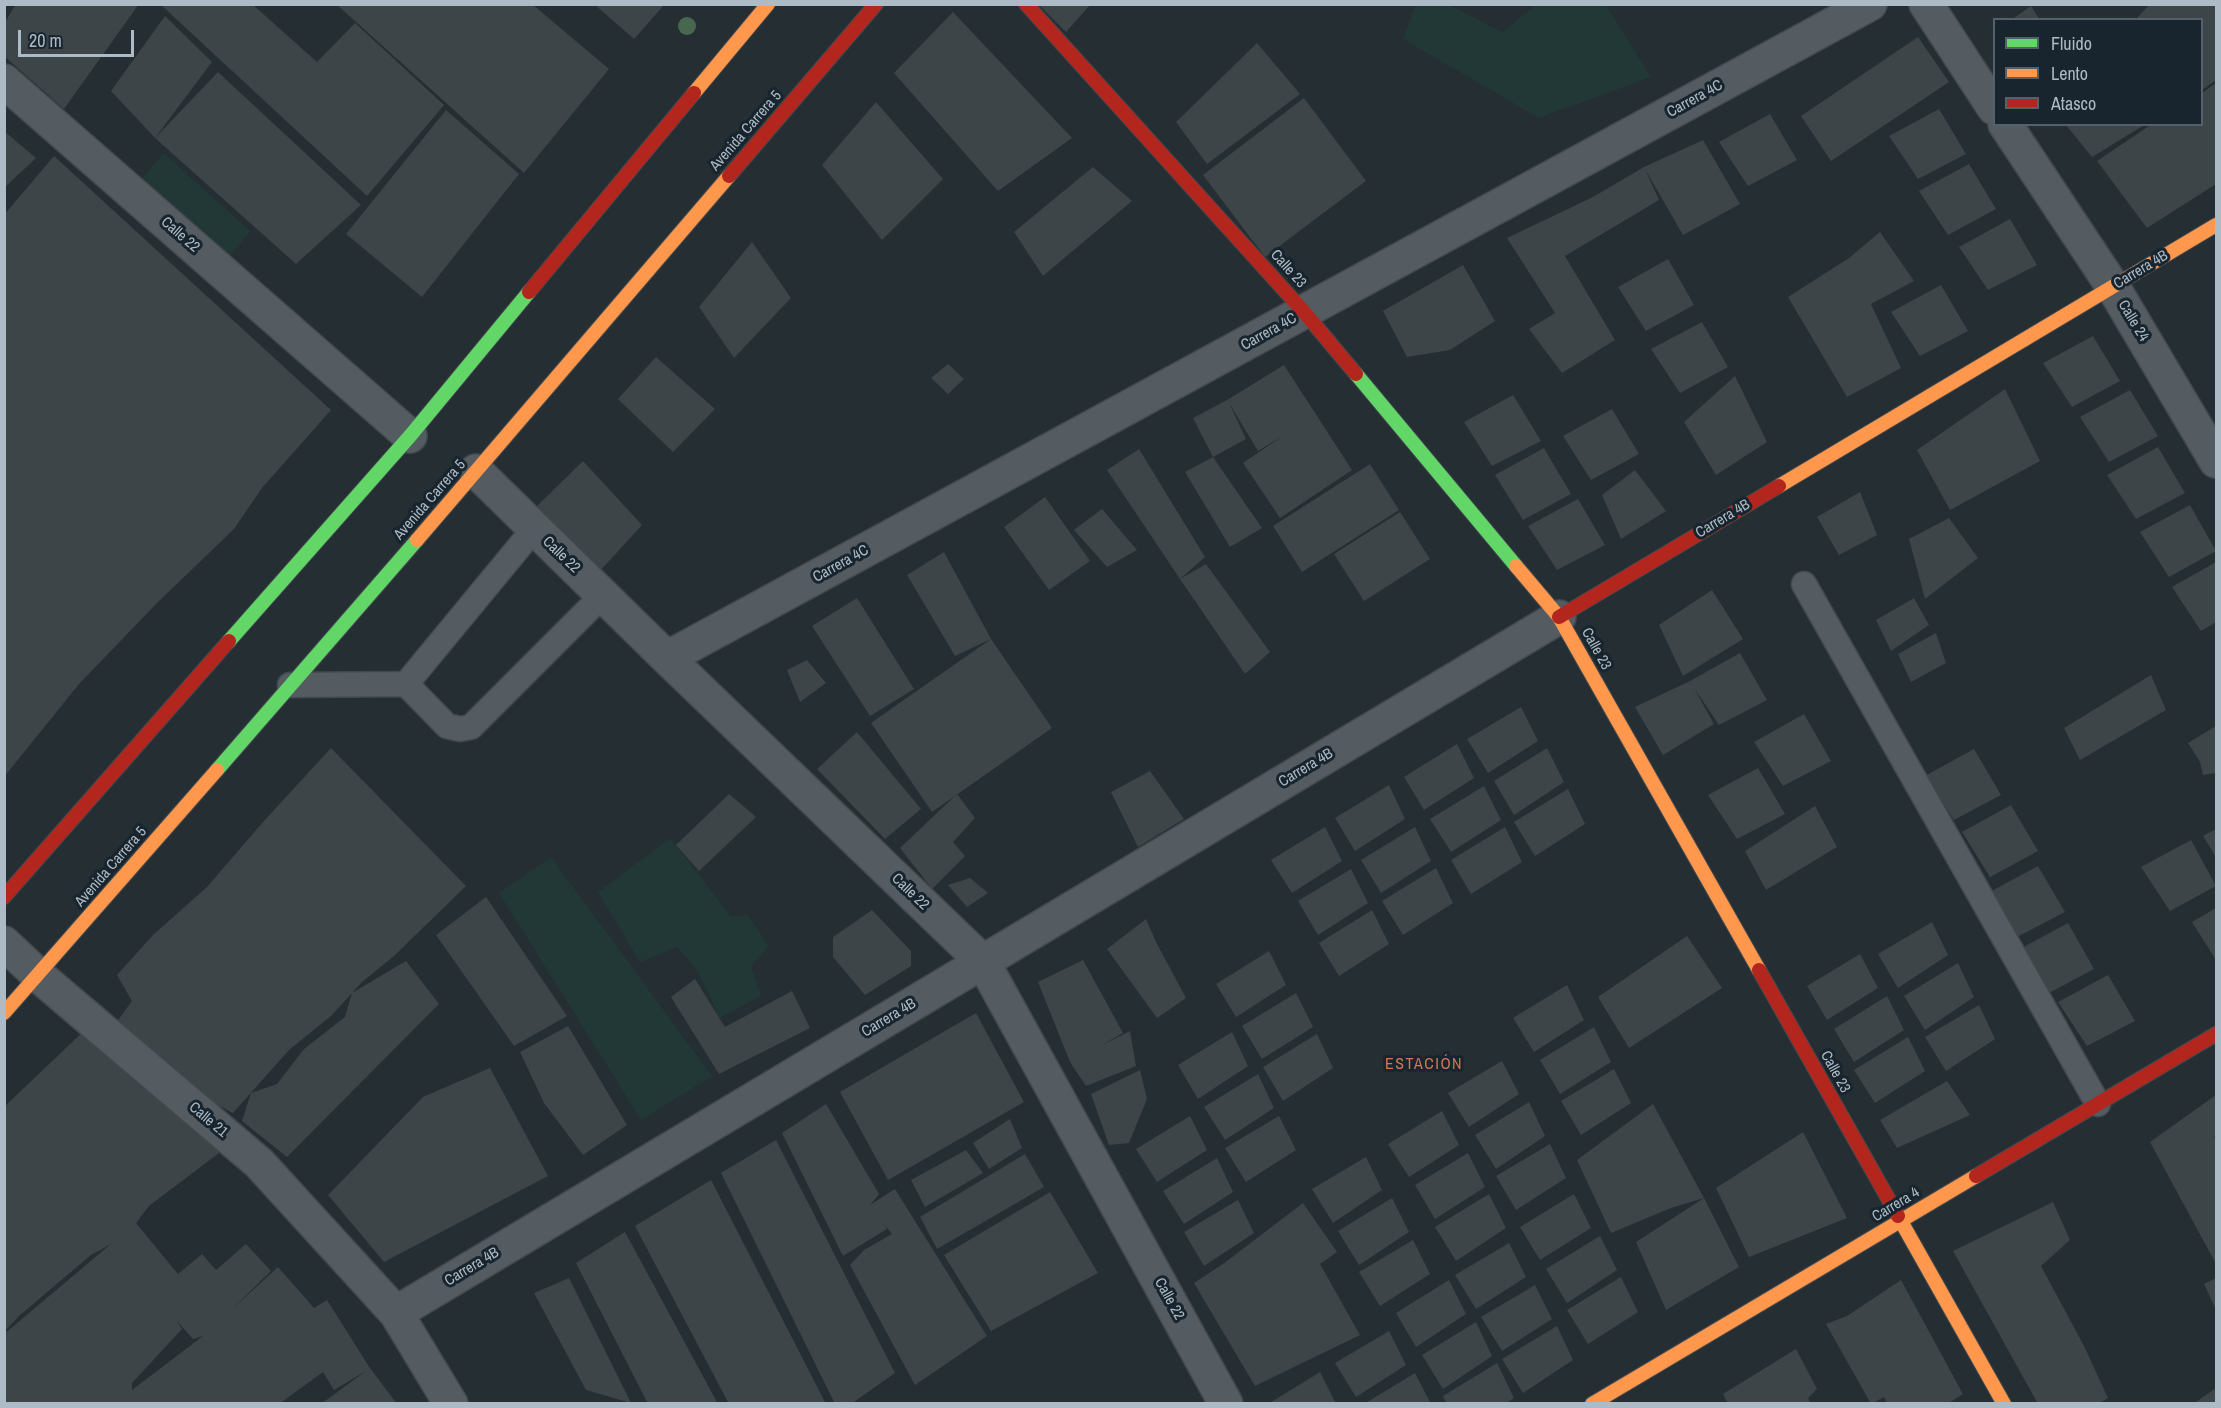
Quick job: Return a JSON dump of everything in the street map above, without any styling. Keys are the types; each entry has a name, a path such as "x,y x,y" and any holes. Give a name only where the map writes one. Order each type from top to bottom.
{"street":[{"path":"4,897 410,436 768,4"},
{"name":"Avenida Carrera 5","path":"4,1013 39,976 476,471 876,4"},
{"name":"Calle 23","path":"1026,4 1304,312 1560,617 2004,1404"},
{"name":"Carrera 4C","path":"667,658 1870,4"},
{"path":"1926,4 1993,105"},
{"name":"Calle 22","path":"4,81 410,436"},
{"name":"Calle 24","path":"2006,126 2113,287 2217,461"},
{"name":"Carrera 4B","path":"396,1312 2217,225"},
{"name":"Calle 22","path":"476,471 602,596 983,962 1226,1404"},
{"name":"Calle 21","path":"4,943 39,976 259,1163 396,1312 451,1404"},
{"name":"Carrera 4","path":"1592,1404 2217,1034"}],"lane":[{"path":"406,684 534,529"},
{"path":"1804,584 2098,1104"},
{"path":"291,685 406,684 447,726 460,729 471,727 602,596"}],"green space":[{"path":"1416,4 1449,5 1502,32 1536,5 1606,5 1651,77 1539,118 1403,39"},
{"path":"164,153 250,231 229,257 141,179"},
{"path":"670,838 731,916 748,915 769,946 751,966 761,996 720,1018 697,970 677,947 640,962 598,892"},
{"path":"551,857 712,1076 641,1120 499,893"}],"building":[{"path":"16,4 139,4 64,109 4,56 4,24"},
{"path":"160,4 252,4 317,62 355,23 444,105 367,196"},
{"path":"336,4 532,4 609,69 524,173"},
{"path":"594,4 665,4 634,39"},
{"path":"1038,4 1091,4 1066,32"},
{"path":"2150,4 2216,4 2216,80 2203,89 2203,18 2137,18"},
{"path":"2031,6 2039,18 2014,18"},
{"path":"953,12 1072,138 998,191 894,73"},
{"path":"165,16 212,62 155,138 111,91"},
{"path":"1918,37 1949,82 1831,161 1801,116"},
{"path":"1257,43 1300,94 1207,164 1176,122"},
{"path":"218,72 361,205 296,264 155,138"},
{"path":"2216,83 2216,184 2147,228 2097,161 2149,126 2203,126 2203,92"},
{"path":"1304,98 1366,181 1265,257 1203,175"},
{"path":"876,102 943,179 882,240 822,165"},
{"path":"1939,109 1966,154 1918,179 1889,136"},
{"path":"446,110 519,174 422,297 346,234"},
{"path":"1770,114 1797,160 1748,186 1719,142"},
{"path":"2067,126 2143,126 2092,157"},
{"path":"4,131 36,158 4,188"},
{"path":"1703,140 1740,204 1683,235 1645,169 1659,200 1565,256 1615,340 1562,373 1529,329 1555,313 1507,238 1593,197 1644,167"},
{"path":"54,156 331,410 262,488 234,529 158,602 79,684 4,777 4,215"},
{"path":"1969,164 1996,209 1948,235 1919,191"},
{"path":"1093,167 1132,201 1043,276 1014,232"},
{"path":"2010,219 2037,265 1988,290 1959,247"},
{"path":"1880,232 1914,281 1871,304 1901,368 1847,397 1788,297 1849,258"},
{"path":"752,242 791,298 734,358 699,307"},
{"path":"1668,259 1694,305 1646,331 1618,287"},
{"path":"1463,265 1495,321 1450,350 1407,357 1383,311"},
{"path":"1941,285 1968,331 1920,356 1891,312"},
{"path":"1702,322 1728,367 1680,393 1651,349"},
{"path":"2093,336 2120,381 2072,407 2043,363"},
{"path":"656,357 715,409 673,452 618,399"},
{"path":"948,364 964,379 948,394 931,378"},
{"path":"1284,365 1352,470 1280,518 1243,463 1284,435 1258,451 1229,403 1246,439 1213,457 1193,418"},
{"path":"1735,376 1767,442 1716,475 1684,422"},
{"path":"2005,389 2040,461 1950,510 1917,450"},
{"path":"2130,390 2158,436 2109,462 2080,417"},
{"path":"1513,395 1541,441 1492,466 1464,422"},
{"path":"1612,409 1639,454 1591,480 1563,436"},
{"path":"2158,447 2185,493 2136,519 2107,475"},
{"path":"1544,448 1571,494 1523,520 1495,475"},
{"path":"1139,449 1205,557 1180,579 1107,470"},
{"path":"1213,457 1262,528 1230,547 1185,472"},
{"path":"583,461 642,525 599,572 537,506"},
{"path":"1370,464 1399,510 1302,572 1273,526"},
{"path":"1635,470 1666,511 1621,539 1602,495"},
{"path":"1860,492 1877,535 1839,555 1817,517"},
{"path":"1045,497 1090,561 1049,590 1004,527"},
{"path":"1578,499 1605,545 1557,570 1528,526"},
{"path":"2190,505 2216,551 2169,577 2140,532"},
{"path":"1102,509 1137,550 1107,567 1074,530"},
{"path":"1400,512 1430,559 1364,601 1334,554"},
{"path":"1949,518 1978,558 1925,599 1909,539"},
{"path":"944,552 991,639 955,656 907,575"},
{"path":"2216,562 2216,622 2201,631 2172,587"},
{"path":"1206,564 1270,652 1245,674 1180,579"},
{"path":"1712,590 1743,639 1683,676 1659,625"},
{"path":"857,598 914,689 870,716 812,626"},
{"path":"1914,598 1929,625 1891,651 1876,620"},
{"path":"1936,633 1946,663 1911,682 1898,654"},
{"path":"991,639 1052,728 932,812 871,723"},
{"path":"1740,653 1767,700 1719,725 1694,688 1714,724 1663,755 1635,707 1690,681"},
{"path":"807,660 826,683 800,702 787,670"},
{"path":"2151,675 2166,710 2080,760 2064,728"},
{"path":"1521,707 1538,741 1488,773 1467,739"},
{"path":"1804,714 1831,761 1783,786 1754,742"},
{"path":"2216,726 2216,773 2203,775 2200,762 2188,743"},
{"path":"857,732 921,809 885,839 817,769"},
{"path":"1457,744 1474,778 1424,810 1404,777"},
{"path":"331,748 466,886 394,956 362,982 331,1016 289,1050 233,1113 184,1087 113,1027 132,1001 117,975 153,935 207,887"},
{"path":"1547,748 1564,782 1514,815 1494,781"},
{"path":"1974,749 2001,795 1954,820 1925,776"},
{"path":"1758,768 1785,814 1737,839 1708,795"},
{"path":"1150,771 1184,819 1138,847 1111,792"},
{"path":"1389,785 1405,819 1355,851 1335,818"},
{"path":"1484,786 1501,820 1451,852 1430,819"},
{"path":"1568,789 1585,824 1535,856 1514,822"},
{"path":"729,794 756,817 699,871 676,845"},
{"path":"957,794 975,818 953,842 965,856 932,889 900,848"},
{"path":"2011,805 2038,851 1990,877 1962,832"},
{"path":"1815,806 1837,847 1766,890 1745,851"},
{"path":"1325,827 1342,861 1292,893 1271,860"},
{"path":"1415,827 1431,861 1381,893 1361,860"},
{"path":"1505,827 1522,862 1471,894 1451,860"},
{"path":"2216,829 2216,857 2203,836"},
{"path":"2191,840 2216,886 2170,911 2141,867"},
{"path":"2038,866 2065,912 2017,937 1988,893"},
{"path":"1436,868 1453,903 1403,935 1382,901"},
{"path":"1351,869 1368,903 1318,935 1298,901"},
{"path":"970,878 988,893 967,907 948,885"},
{"path":"486,897 567,1016 514,1046 436,935"},
{"path":"2216,908 2216,960 2192,922"},
{"path":"872,910 911,951 911,966 865,995 833,957 833,937"},
{"path":"1372,910 1389,944 1339,976 1319,943"},
{"path":"1146,919 1186,998 1157,1018 1107,949"},
{"path":"1932,922 1948,955 1898,988 1878,954"},
{"path":"2068,923 2094,969 2047,994 2018,950"},
{"path":"1687,936 1722,988 1629,1048 1598,997"},
{"path":"1269,951 1286,985 1236,1017 1216,984"},
{"path":"1860,954 1878,988 1827,1020 1807,986"},
{"path":"1083,960 1123,1033 1100,1046 1130,1031 1136,1066 1086,1086 1070,1062 1038,982"},
{"path":"406,961 439,1004 287,1157 242,1121 251,1093 277,1084 304,1049 345,1017 352,993"},
{"path":"1958,963 1974,997 1925,1030 1904,996"},
{"path":"2108,975 2135,1021 2087,1046 2058,1002"},
{"path":"695,979 725,1027 792,991 810,1028 719,1074 671,997"},
{"path":"1567,985 1584,1020 1534,1052 1513,1018"},
{"path":"1296,993 1313,1027 1262,1059 1242,1026"},
{"path":"1887,996 1904,1030 1854,1062 1834,1029"},
{"path":"1979,1005 1995,1039 1946,1071 1925,1037"},
{"path":"976,1013 1024,1102 888,1180 840,1092"},
{"path":"89,1026 223,1150 149,1206 136,1223 178,1274 202,1254 216,1270 246,1244 271,1271 231,1310 278,1267 314,1308 327,1300 370,1368 397,1404 321,1404 366,1371 334,1390 323,1372 279,1404 4,1404 4,1334 111,1244 91,1255 19,1316 4,1332 4,1107","holes":["176,1320 193,1339 203,1336 132,1390 132,1383 182,1329"]},
{"path":"568,1026 627,1125 583,1155 544,1103 520,1052"},
{"path":"1594,1027 1611,1062 1560,1094 1540,1060"},
{"path":"1232,1032 1248,1066 1198,1099 1178,1065"},
{"path":"1317,1034 1333,1068 1283,1101 1263,1067"},
{"path":"1908,1037 1925,1071 1875,1103 1854,1070"},
{"path":"1502,1061 1519,1094 1469,1127 1448,1093"},
{"path":"490,1068 548,1176 384,1262 328,1195 423,1097"},
{"path":"1614,1069 1631,1103 1581,1135 1561,1101"},
{"path":"1140,1070 1147,1099 1129,1143 1109,1145 1091,1094"},
{"path":"1258,1074 1274,1108 1225,1140 1204,1107"},
{"path":"1947,1081 1970,1115 1897,1148 1880,1120"},
{"path":"2216,1095 2216,1135 2214,1137 2216,1141 2216,1264 2150,1142"},
{"path":"1529,1102 1545,1136 1496,1169 1475,1135"},
{"path":"826,1104 879,1194 870,1205 895,1189 987,1336 915,1385 850,1265 864,1250 892,1234 884,1224 887,1229 843,1256 782,1133"},
{"path":"1653,1104 1704,1198 1671,1208 1611,1233 1577,1160"},
{"path":"1442,1111 1459,1145 1409,1177 1388,1144"},
{"path":"1190,1116 1207,1150 1157,1182 1136,1149"},
{"path":"1279,1116 1296,1150 1246,1182 1225,1148"},
{"path":"1010,1119 1022,1148 989,1169 973,1143"},
{"path":"1803,1132 1847,1218 1749,1257 1716,1188"},
{"path":"776,1140 895,1373 851,1404 835,1404 721,1173"},
{"path":"1550,1144 1566,1178 1516,1210 1496,1176"},
{"path":"966,1150 983,1173 925,1207 911,1180"},
{"path":"1468,1153 1485,1187 1435,1219 1415,1185"},
{"path":"1025,1154 1044,1187 937,1249 920,1217"},
{"path":"1366,1157 1382,1190 1333,1223 1312,1189"},
{"path":"1217,1158 1233,1192 1184,1224 1163,1191"},
{"path":"711,1180 826,1404 729,1404 635,1226"},
{"path":"1050,1192 1098,1273 991,1331 944,1255"},
{"path":"1489,1194 1506,1228 1456,1261 1435,1227"},
{"path":"1574,1194 1591,1228 1540,1260 1520,1227"},
{"path":"1392,1198 1409,1232 1359,1265 1338,1231"},
{"path":"1704,1198 1739,1267 1666,1310 1636,1242"},
{"path":"1238,1200 1254,1233 1204,1266 1184,1232"},
{"path":"2053,1202 2070,1240 2041,1266 2084,1346 2108,1398 2098,1404 2038,1404 1953,1251"},
{"path":"1303,1203 1337,1252 1320,1264 1360,1335 1255,1386 1194,1283 1223,1264"},
{"path":"625,1232 718,1404 648,1404 576,1263"},
{"path":"1600,1236 1617,1270 1567,1303 1546,1269"},
{"path":"1413,1240 1430,1274 1380,1306 1359,1272"},
{"path":"1509,1243 1526,1277 1476,1309 1455,1275"},
{"path":"1621,1277 1638,1312 1588,1344 1567,1310"},
{"path":"569,1278 631,1403 586,1390 534,1293"},
{"path":"2216,1278 2216,1310 2204,1284"},
{"path":"1449,1280 1466,1314 1416,1347 1396,1313"},
{"path":"1901,1280 1963,1394 1947,1404 1887,1404 1884,1397 1871,1404 1826,1324 1847,1316"},
{"path":"1535,1285 1552,1319 1502,1351 1481,1317"},
{"path":"1476,1322 1492,1356 1443,1389 1422,1355"},
{"path":"1557,1326 1573,1360 1523,1393 1502,1359"},
{"path":"1389,1331 1406,1365 1356,1397 1335,1363"},
{"path":"1796,1349 1817,1389 1808,1398 1811,1404 1728,1404 1723,1394"},
{"path":"1497,1363 1514,1398 1505,1404 1447,1404 1443,1396"},
{"path":"1320,1372 1336,1404 1268,1404"},
{"path":"1415,1373 1431,1404 1364,1404"},
{"path":"2216,1388 2216,1404 2193,1404"}],"traffic: fast":[{"path":"229,641 410,436 529,292"},
{"path":"1356,374 1516,566"},
{"path":"217,770 417,540"}],"traffic: slow":[{"path":"694,93 768,4"},
{"path":"417,540 729,176"},
{"path":"1779,486 2216,225"},
{"path":"1516,566 1559,617 1759,970"},
{"path":"4,1013 217,770"},
{"path":"1592,1404 1976,1176"},
{"path":"1898,1216 2004,1404"}],"traffic: jam":[{"path":"729,176 876,4"},
{"path":"1026,4 1304,312 1356,374"},
{"path":"529,292 694,93"},
{"path":"1559,617 1779,486"},
{"path":"4,897 229,641"},
{"path":"1759,970 1898,1216"},
{"path":"1976,1176 2216,1034"}],"district":[{"name":"ESTACIÓN","path":"1424,1065"}]}
